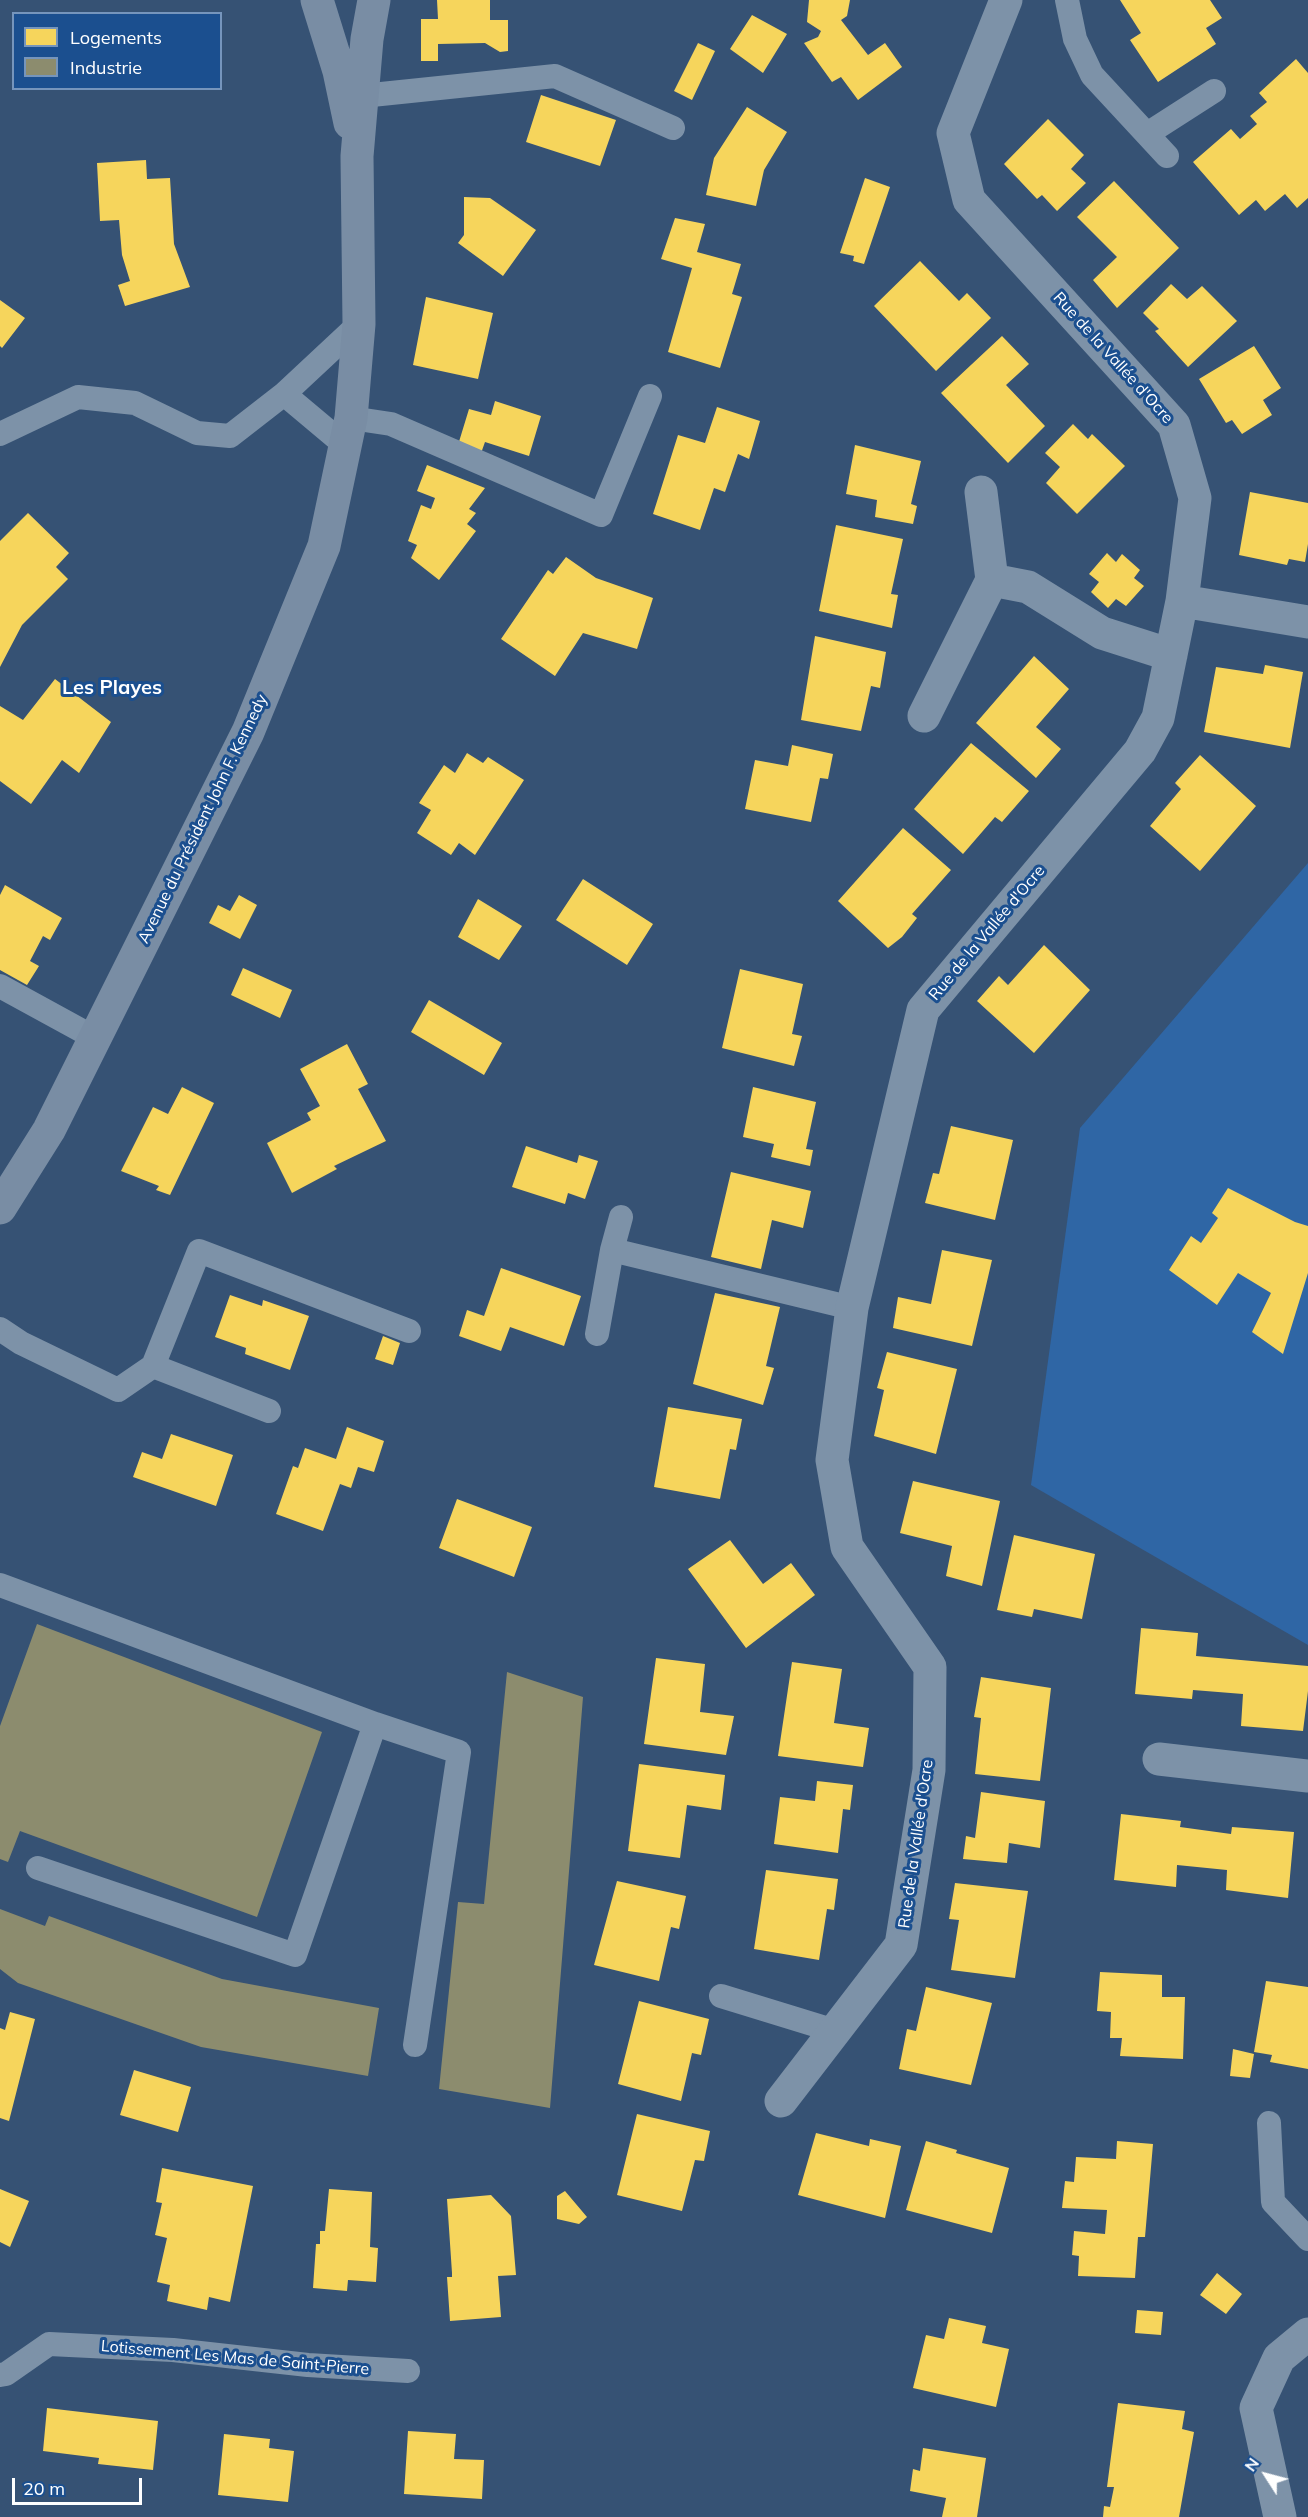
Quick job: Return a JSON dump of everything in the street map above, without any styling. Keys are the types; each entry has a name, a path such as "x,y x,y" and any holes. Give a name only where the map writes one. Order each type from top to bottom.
{"main road":[{"name":"Avenue du Président John F. Kennedy","path":"317,0 339,71 357,156"},
{"name":"Avenue du Président John F. Kennedy","path":"0,1208 49,1130 248,732 324,546 349,432 359,324 357,156 374,0"}],"street":[{"name":"Rue de la Vallée d'Ocre","path":"781,2101 901,1945 929,1770 930,1667 847,1547 832,1460 852,1308 923,1010 1140,751 1158,718 1182,601 1195,498 1174,425 969,200 953,132 1006,0"},
{"path":"924,716 992,580 981,492"},
{"path":"992,580 1028,587 1102,633 1171,655"},
{"path":"1182,601 1308,622"},
{"path":"1159,1759 1308,1776"},
{"path":"1280,2517 1256,2408 1279,2358 1308,2334"}],"lane":[{"path":"1067,0 1075,39 1092,75 1167,156"},
{"path":"362,96 555,76 673,128"},
{"path":"1147,134 1214,91"},
{"path":"0,434 78,396 135,403 197,433 230,435 284,394 359,324"},
{"path":"284,394 349,432 391,424 601,514 650,396"},
{"path":"0,986 95,1038"},
{"path":"597,1334 612,1250 621,1217"},
{"path":"612,1250 852,1308"},
{"path":"0,1329 21,1343 118,1390 153,1366 199,1251 409,1331"},
{"path":"153,1366 269,1411"},
{"path":"2,1594 459,1752 415,2045"},
{"path":"38,1868 295,1955 375,1724"},
{"path":"721,1996 835,2031"},
{"path":"1269,2123 1273,2202 1308,2239"},
{"name":"Lotissement Les Mas de Saint-Pierre","path":"0,2375 6,2374 49,2344 172,2350 308,2365 408,2371"}],"shaded area":[{"path":"1308,863 1308,1645 1031,1485 1080,1128"}],"building: Logements":[{"path":"437,0 490,0 490,20 508,20 508,51 500,52 485,43 438,44 438,61 421,61 421,19 438,19"},
{"path":"809,0 850,0 847,16 841,20 868,55 885,43 902,67 858,100 841,77 832,82 804,43 818,37 821,31 807,22"},
{"path":"1120,0 1210,0 1222,18 1206,28 1216,44 1158,82 1130,40 1141,33"},
{"path":"752,15 787,34 763,73 730,49"},
{"path":"698,43 715,51 692,100 674,91"},
{"path":"1296,59 1308,73 1308,198 1297,208 1285,194 1265,211 1256,200 1239,215 1193,162 1231,129 1240,139 1257,124 1250,116 1267,102 1259,93"},
{"path":"541,95 616,120 600,166 526,142"},
{"path":"747,107 787,132 764,170 756,206 706,195 714,158"},
{"path":"1048,119 1084,155 1071,169 1086,183 1057,211 1042,195 1037,199 1004,164"},
{"path":"146,160 147,179 170,178 174,244 190,287 125,306 118,285 130,281 122,255 119,220 100,221 97,163"},
{"path":"865,178 890,187 864,264 853,261 854,256 840,253"},
{"path":"1114,181 1179,248 1117,308 1093,280 1117,257 1077,217"},
{"path":"464,197 490,198 536,230 503,276 458,243 464,235"},
{"path":"675,218 705,224 697,252 741,264 732,294 742,297 720,368 668,352 692,268 661,259"},
{"path":"920,261 959,301 967,293 991,318 936,371 874,306"},
{"path":"1171,284 1187,299 1202,286 1237,321 1188,367 1155,331 1159,329 1143,313"},
{"path":"426,297 493,313 478,379 413,365"},
{"path":"0,300 25,318 2,348 0,346"},
{"path":"1002,336 1029,364 1006,385 1045,426 1008,463 941,393"},
{"path":"1254,346 1281,388 1263,400 1272,415 1242,434 1232,420 1226,423 1199,379"},
{"path":"495,401 541,416 529,456 485,442 480,456 458,445 469,409 491,415"},
{"path":"717,407 760,421 749,459 738,454 725,492 714,488 700,530 653,514 678,435 705,443"},
{"path":"1073,424 1088,439 1092,434 1125,466 1077,514 1046,483 1060,467 1045,453"},
{"path":"855,445 921,461 911,504 917,506 913,524 875,517 877,500 846,494"},
{"path":"427,465 485,488 469,509 476,513 467,524 476,531 439,580 411,558 417,545 408,541 421,505 431,509 435,498 417,491"},
{"path":"1250,492 1308,503 1308,544 1305,562 1289,559 1287,565 1239,555"},
{"path":"28,513 69,553 56,567 68,579 22,625 0,667 0,541"},
{"path":"836,525 903,539 891,594 898,595 892,628 819,611"},
{"path":"1107,553 1116,562 1122,554 1140,570 1134,578 1144,586 1126,606 1116,599 1108,608 1091,592 1099,582 1089,574"},
{"path":"566,557 596,578 653,598 637,649 583,633 555,676 501,639 548,570 553,574"},
{"path":"815,636 886,652 880,688 871,686 861,731 801,720"},
{"path":"1034,656 1069,689 1036,727 1061,749 1036,778 976,723"},
{"path":"1265,665 1303,672 1290,748 1204,732 1216,667 1263,674"},
{"path":"55,679 111,722 79,773 62,760 31,804 0,781 0,706 23,720"},
{"path":"971,743 1029,791 1002,822 995,817 963,854 914,809"},
{"path":"792,745 833,754 828,779 820,778 811,822 745,809 755,760 788,766"},
{"path":"467,753 483,763 488,757 524,780 475,855 459,843 451,855 417,833 431,810 419,803 444,765 455,773"},
{"path":"1200,755 1256,806 1200,871 1150,826 1181,789 1175,783"},
{"path":"903,828 951,870 912,914 917,918 902,937 888,948 838,901"},
{"path":"583,879 653,924 627,965 556,920"},
{"path":"5,885 62,918 50,940 43,936 30,961 39,966 27,985 0,970 0,895"},
{"path":"239,895 257,905 240,939 209,923 218,905 230,911"},
{"path":"478,899 522,926 499,960 458,937"},
{"path":"1044,945 1090,990 1034,1053 977,1001 999,976 1008,985"},
{"path":"243,968 292,990 280,1018 231,995"},
{"path":"740,969 803,984 792,1034 802,1036 794,1066 722,1048"},
{"path":"429,1000 502,1043 484,1075 411,1032"},
{"path":"347,1044 368,1084 358,1089 386,1141 334,1166 337,1169 292,1193 267,1143 311,1120 307,1113 320,1106 300,1069"},
{"path":"182,1087 214,1103 170,1195 156,1190 159,1186 121,1171 153,1107 168,1114"},
{"path":"753,1087 816,1102 806,1149 813,1150 810,1166 771,1157 774,1144 743,1137"},
{"path":"951,1126 1013,1140 995,1220 925,1203 933,1173 939,1174"},
{"path":"526,1146 577,1163 579,1155 598,1161 585,1199 568,1193 565,1204 512,1187"},
{"path":"731,1172 811,1191 803,1228 772,1220 761,1269 711,1257"},
{"path":"1228,1188 1295,1222 1308,1226 1308,1273 1283,1354 1252,1332 1271,1293 1238,1273 1217,1305 1169,1270 1191,1236 1201,1243 1218,1218 1212,1213"},
{"path":"942,1250 992,1260 972,1346 893,1328 898,1297 931,1304"},
{"path":"501,1268 581,1296 564,1346 510,1327 501,1351 459,1336 467,1310 484,1316"},
{"path":"715,1293 780,1307 766,1366 774,1368 763,1405 693,1384"},
{"path":"230,1295 262,1306 263,1300 309,1316 290,1370 245,1354 246,1348 215,1337"},
{"path":"383,1336 400,1343 393,1365 375,1359"},
{"path":"887,1352 957,1369 936,1454 874,1436 884,1390 877,1388"},
{"path":"668,1407 742,1419 736,1450 730,1449 720,1499 654,1487"},
{"path":"347,1427 384,1441 374,1472 358,1467 351,1488 340,1484 323,1531 276,1514 293,1466 298,1468 305,1448 336,1459"},
{"path":"171,1434 233,1455 216,1506 133,1477 142,1452 162,1459"},
{"path":"913,1481 1000,1501 982,1586 946,1576 952,1546 900,1533"},
{"path":"457,1499 532,1527 514,1577 439,1548"},
{"path":"1014,1535 1095,1554 1082,1619 1034,1609 1032,1617 997,1610"},
{"path":"730,1540 763,1584 791,1563 815,1595 746,1648 688,1569"},
{"path":"1141,1628 1198,1633 1196,1656 1308,1666 1308,1691 1303,1731 1241,1726 1243,1694 1193,1690 1192,1699 1135,1694"},
{"path":"656,1658 705,1664 700,1712 734,1716 726,1755 644,1744"},
{"path":"792,1662 842,1669 834,1723 869,1728 863,1767 778,1756"},
{"path":"981,1677 1051,1688 1040,1781 975,1774 981,1718 974,1717"},
{"path":"639,1764 725,1775 721,1810 687,1805 680,1858 628,1851"},
{"path":"817,1781 853,1785 850,1810 843,1809 838,1853 774,1844 780,1797 815,1801"},
{"path":"981,1792 1045,1801 1040,1848 1009,1843 1007,1863 963,1859 966,1836 975,1838"},
{"path":"1121,1814 1181,1821 1180,1827 1231,1834 1232,1827 1294,1832 1288,1898 1226,1890 1227,1870 1177,1865 1176,1887 1114,1880"},
{"path":"766,1870 838,1879 834,1910 827,1909 819,1960 754,1949"},
{"path":"617,1881 686,1896 679,1929 671,1927 659,1981 594,1965"},
{"path":"955,1883 1028,1891 1015,1978 951,1970 959,1920 949,1919"},
{"path":"1100,1972 1162,1975 1162,1997 1185,1997 1183,2059 1120,2056 1122,2038 1110,2038 1111,2012 1097,2011"},
{"path":"1266,1981 1308,1987 1308,2069 1270,2062 1272,2055 1254,2052"},
{"path":"926,1987 992,2003 971,2085 899,2069 907,2029 916,2031"},
{"path":"639,2001 709,2019 701,2055 692,2053 681,2101 618,2084"},
{"path":"10,2012 35,2019 9,2121 0,2118 0,2028 5,2030"},
{"path":"1233,2049 1254,2054 1250,2078 1230,2076"},
{"path":"134,2070 191,2087 178,2132 120,2115"},
{"path":"637,2114 710,2131 704,2161 695,2160 682,2211 617,2195"},
{"path":"816,2133 869,2146 870,2139 901,2146 885,2218 798,2195"},
{"path":"926,2141 957,2150 956,2153 1009,2168 992,2233 906,2210"},
{"path":"1117,2141 1153,2144 1145,2237 1138,2237 1135,2278 1078,2276 1079,2256 1072,2255 1074,2231 1105,2234 1107,2210 1062,2208 1065,2181 1074,2182 1076,2157 1116,2159"},
{"path":"162,2168 253,2186 230,2302 209,2297 207,2310 167,2301 170,2285 157,2282 167,2238 155,2235 162,2203 156,2202"},
{"path":"0,2189 29,2201 10,2247 0,2242"},
{"path":"329,2189 372,2192 370,2247 378,2248 376,2282 348,2280 347,2291 313,2288 316,2244 320,2244 320,2231 325,2231"},
{"path":"565,2191 587,2217 579,2224 557,2219 557,2196"},
{"path":"491,2195 511,2216 516,2275 498,2276 501,2317 450,2321 447,2277 452,2277 452,2273 447,2199"},
{"path":"1217,2273 1242,2294 1226,2314 1200,2295"},
{"path":"1137,2310 1163,2312 1161,2335 1135,2333"},
{"path":"949,2318 986,2326 982,2343 1009,2349 996,2407 913,2388 926,2335 944,2339"},
{"path":"1118,2403 1185,2411 1182,2429 1194,2432 1179,2517 1103,2517 1104,2506 1110,2507 1114,2487 1107,2487"},
{"path":"47,2408 158,2421 153,2470 98,2464 99,2458 43,2451"},
{"path":"408,2431 456,2434 454,2459 484,2460 482,2499 404,2494"},
{"path":"224,2434 270,2439 269,2448 294,2451 288,2502 218,2495"},
{"path":"923,2448 986,2458 977,2517 942,2517 946,2498 910,2491 913,2469 920,2471"}],"building: Industrie":[{"path":"37,1624 322,1732 257,1917 20,1831 8,1862 0,1859 0,1726"},
{"path":"507,1672 583,1697 550,2108 439,2089 458,1902 484,1904"},
{"path":"0,1909 45,1926 49,1916 222,1979 379,2008 368,2076 201,2047 18,1983 0,1969"}],"district":[{"name":"Les Playes","path":"112,688"}]}
